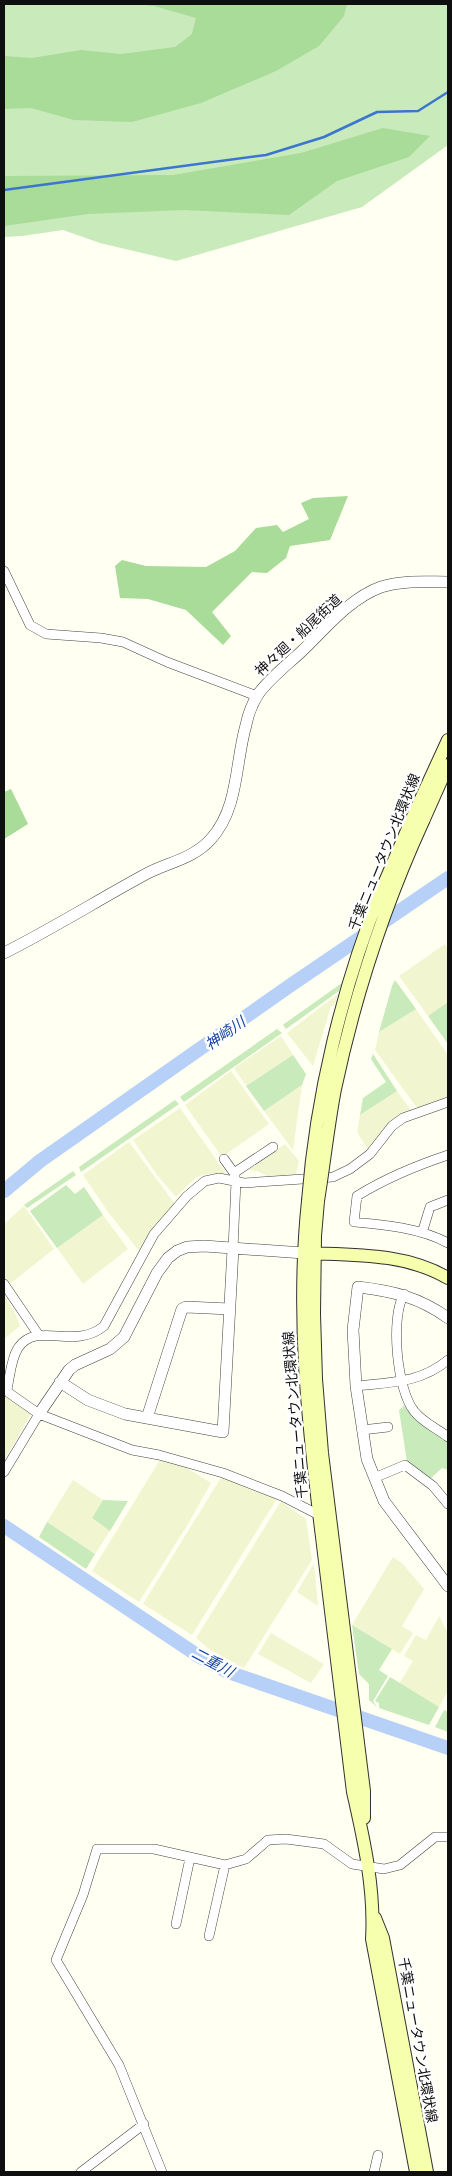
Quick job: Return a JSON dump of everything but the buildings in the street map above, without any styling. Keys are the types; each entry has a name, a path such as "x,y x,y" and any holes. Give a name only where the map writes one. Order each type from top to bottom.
{"main road":[{"name":"千葉ニュータウン北環状線","path":"419,817 448,740"},
{"name":"千葉ニュータウン北環状線","path":"348,1699 319,1515 311,1453 303,1361 313,1201 310,1174 325,1085 347,993 380,892 448,765"},
{"name":"千葉ニュータウン北環状線","path":"309,1253 322,1453 351,1727 364,1791 364,1838 374,1915 372,1939 416,2172"},
{"path":"309,1253 365,1255 408,1262 448,1278"},
{"name":"千葉ニュータウン北環状線","path":"374,1915 384,1938 427,2172"}],"street":[{"path":"4,571 30,625 46,634 101,638 124,642 167,662 257,696"},
{"name":"神々廻・船尾街道","path":"4,953 57,926 148,873 192,855 207,844 221,828 227,814 232,800 246,724 257,696 267,682 366,595 394,583 408,581 448,582"},
{"path":"224,1159 235,1177 244,1183 334,1177 350,1169 370,1154 392,1126 403,1118 448,1102"},
{"path":"273,1147 235,1177 208,1179 187,1196 154,1234 110,1319 98,1331 82,1337 38,1334 19,1347 7,1389 9,1393 40,1414 132,1450 159,1455 223,1473 282,1496 319,1515"},
{"path":"448,1155 416,1165 386,1178 357,1196 354,1222 384,1225 422,1233 448,1243"},
{"path":"60,1382 103,1406 146,1418 223,1432 235,1177"},
{"path":"422,1233 430,1206 448,1200"},
{"path":"4,1472 60,1382 75,1365 110,1349 124,1337 156,1273 168,1258 187,1247 309,1253"},
{"path":"4,1284 38,1334"},
{"path":"448,1318 439,1311 404,1294 358,1287 353,1330 356,1386 367,1459 384,1501 448,1586"},
{"path":"404,1294 396,1325 402,1382 407,1401 415,1413 448,1437"},
{"path":"146,1418 182,1309 230,1309"},
{"path":"356,1386 402,1382 420,1378 435,1371 448,1360"},
{"path":"362,1430 388,1428"},
{"path":"374,1478 405,1465 433,1486 448,1504"},
{"path":"162,2172 119,2065 56,1960 83,1895 97,1849 154,1849 225,1865 246,1858 268,1840 277,1838 324,1844 348,1862 367,1868 384,1869 400,1866 435,1837 448,1836"},
{"path":"176,1924 190,1858"},
{"path":"209,1936 225,1865"},
{"path":"81,2172 144,2124"},
{"path":"374,2172 378,2155"}],"green space":[{"path":"4,4 448,4 448,145 362,207 176,261 100,243 63,230 4,237"},
{"path":"135,4 347,4 344,16 319,46 276,71 201,103 132,122 74,120 31,108 4,109 4,56 32,58 81,50 121,54 175,47 192,34 196,18 154,6"},
{"path":"383,128 430,136 409,157 337,181 289,215 184,210 88,214 4,226 4,176 173,175 301,153"},
{"path":"348,496 330,540 290,546 286,558 267,573 252,572 212,612 231,636 223,645 186,610 148,599 120,598 115,566 122,560 146,566 206,567 235,551 256,528 277,525 283,532 309,519 301,503 313,498"},
{"path":"11,789 28,824 4,839 4,792"},
{"path":"445,944 448,949 448,1002 428,1016 399,976"},
{"path":"395,980 416,1009 379,1032 392,986"},
{"path":"342,983 339,991 286,1029 284,1024"},
{"path":"339,993 334,1006 331,1006 313,1066 287,1033"},
{"path":"448,1002 448,1044 428,1016"},
{"path":"416,1009 448,1055 448,1097 417,1108 375,1050 379,1032"},
{"path":"277,1029 282,1033 184,1102 180,1097"},
{"path":"281,1036 293,1055 246,1086 234,1068"},
{"path":"373,1054 397,1091 360,1115 363,1098 386,1082 371,1059"},
{"path":"293,1055 306,1074 302,1085 264,1111 246,1086"},
{"path":"231,1071 269,1124 222,1157 185,1105"},
{"path":"302,1085 293,1150 264,1111"},
{"path":"397,1091 411,1110 400,1115 368,1150 357,1132 360,1115"},
{"path":"175,1100 179,1104 81,1172 79,1167"},
{"path":"180,1108 227,1175 212,1173 196,1177 176,1197 157,1175 133,1140"},
{"path":"129,1142 175,1204 140,1252 108,1212 83,1175"},
{"path":"285,1144 299,1161 294,1177 269,1177 257,1171 249,1170"},
{"path":"73,1171 76,1175 27,1208 24,1205"},
{"path":"66,1185 75,1194 84,1187 103,1215 57,1248 30,1211"},
{"path":"24,1206 54,1249 7,1286 4,1281 4,1224"},
{"path":"103,1215 128,1249 83,1284 57,1248"},
{"path":"4,1295 15,1313 20,1326 4,1339"},
{"path":"4,1395 31,1414 4,1461"},
{"path":"405,1405 411,1413 448,1441 448,1470 442,1468 430,1479 407,1462 399,1410"},
{"path":"161,1458 179,1463 211,1483 188,1524 139,1602 92,1571"},
{"path":"222,1476 278,1497 192,1635 143,1604"},
{"path":"73,1480 103,1500 92,1518 110,1531 95,1554 47,1522"},
{"path":"103,1500 128,1501 110,1531 92,1518"},
{"path":"281,1501 306,1519 312,1560 244,1668 209,1649 196,1638"},
{"path":"47,1522 95,1554 86,1569 39,1537"},
{"path":"393,1557 402,1563 424,1589 402,1626 413,1633 400,1654 352,1625"},
{"path":"314,1563 318,1606 297,1592"},
{"path":"439,1616 448,1633 448,1691 439,1707 399,1684 413,1661 404,1656 416,1635 426,1640"},
{"path":"352,1625 392,1649 379,1670 388,1676 373,1701 377,1707 369,1700 369,1684 359,1674"},
{"path":"271,1633 324,1664 311,1683 258,1654"},
{"path":"390,1677 439,1707 429,1725 379,1708 379,1703 375,1701"},
{"path":"444,1710 448,1712 448,1732 435,1727"}],"waterway":[{"path":"4,190 266,155 324,137 377,112 418,111 448,92"},
{"name":"神崎川","path":"4,1191 40,1161 288,987 448,878"},
{"name":"二重川","path":"4,1526 197,1655 228,1672 448,1748"}]}
